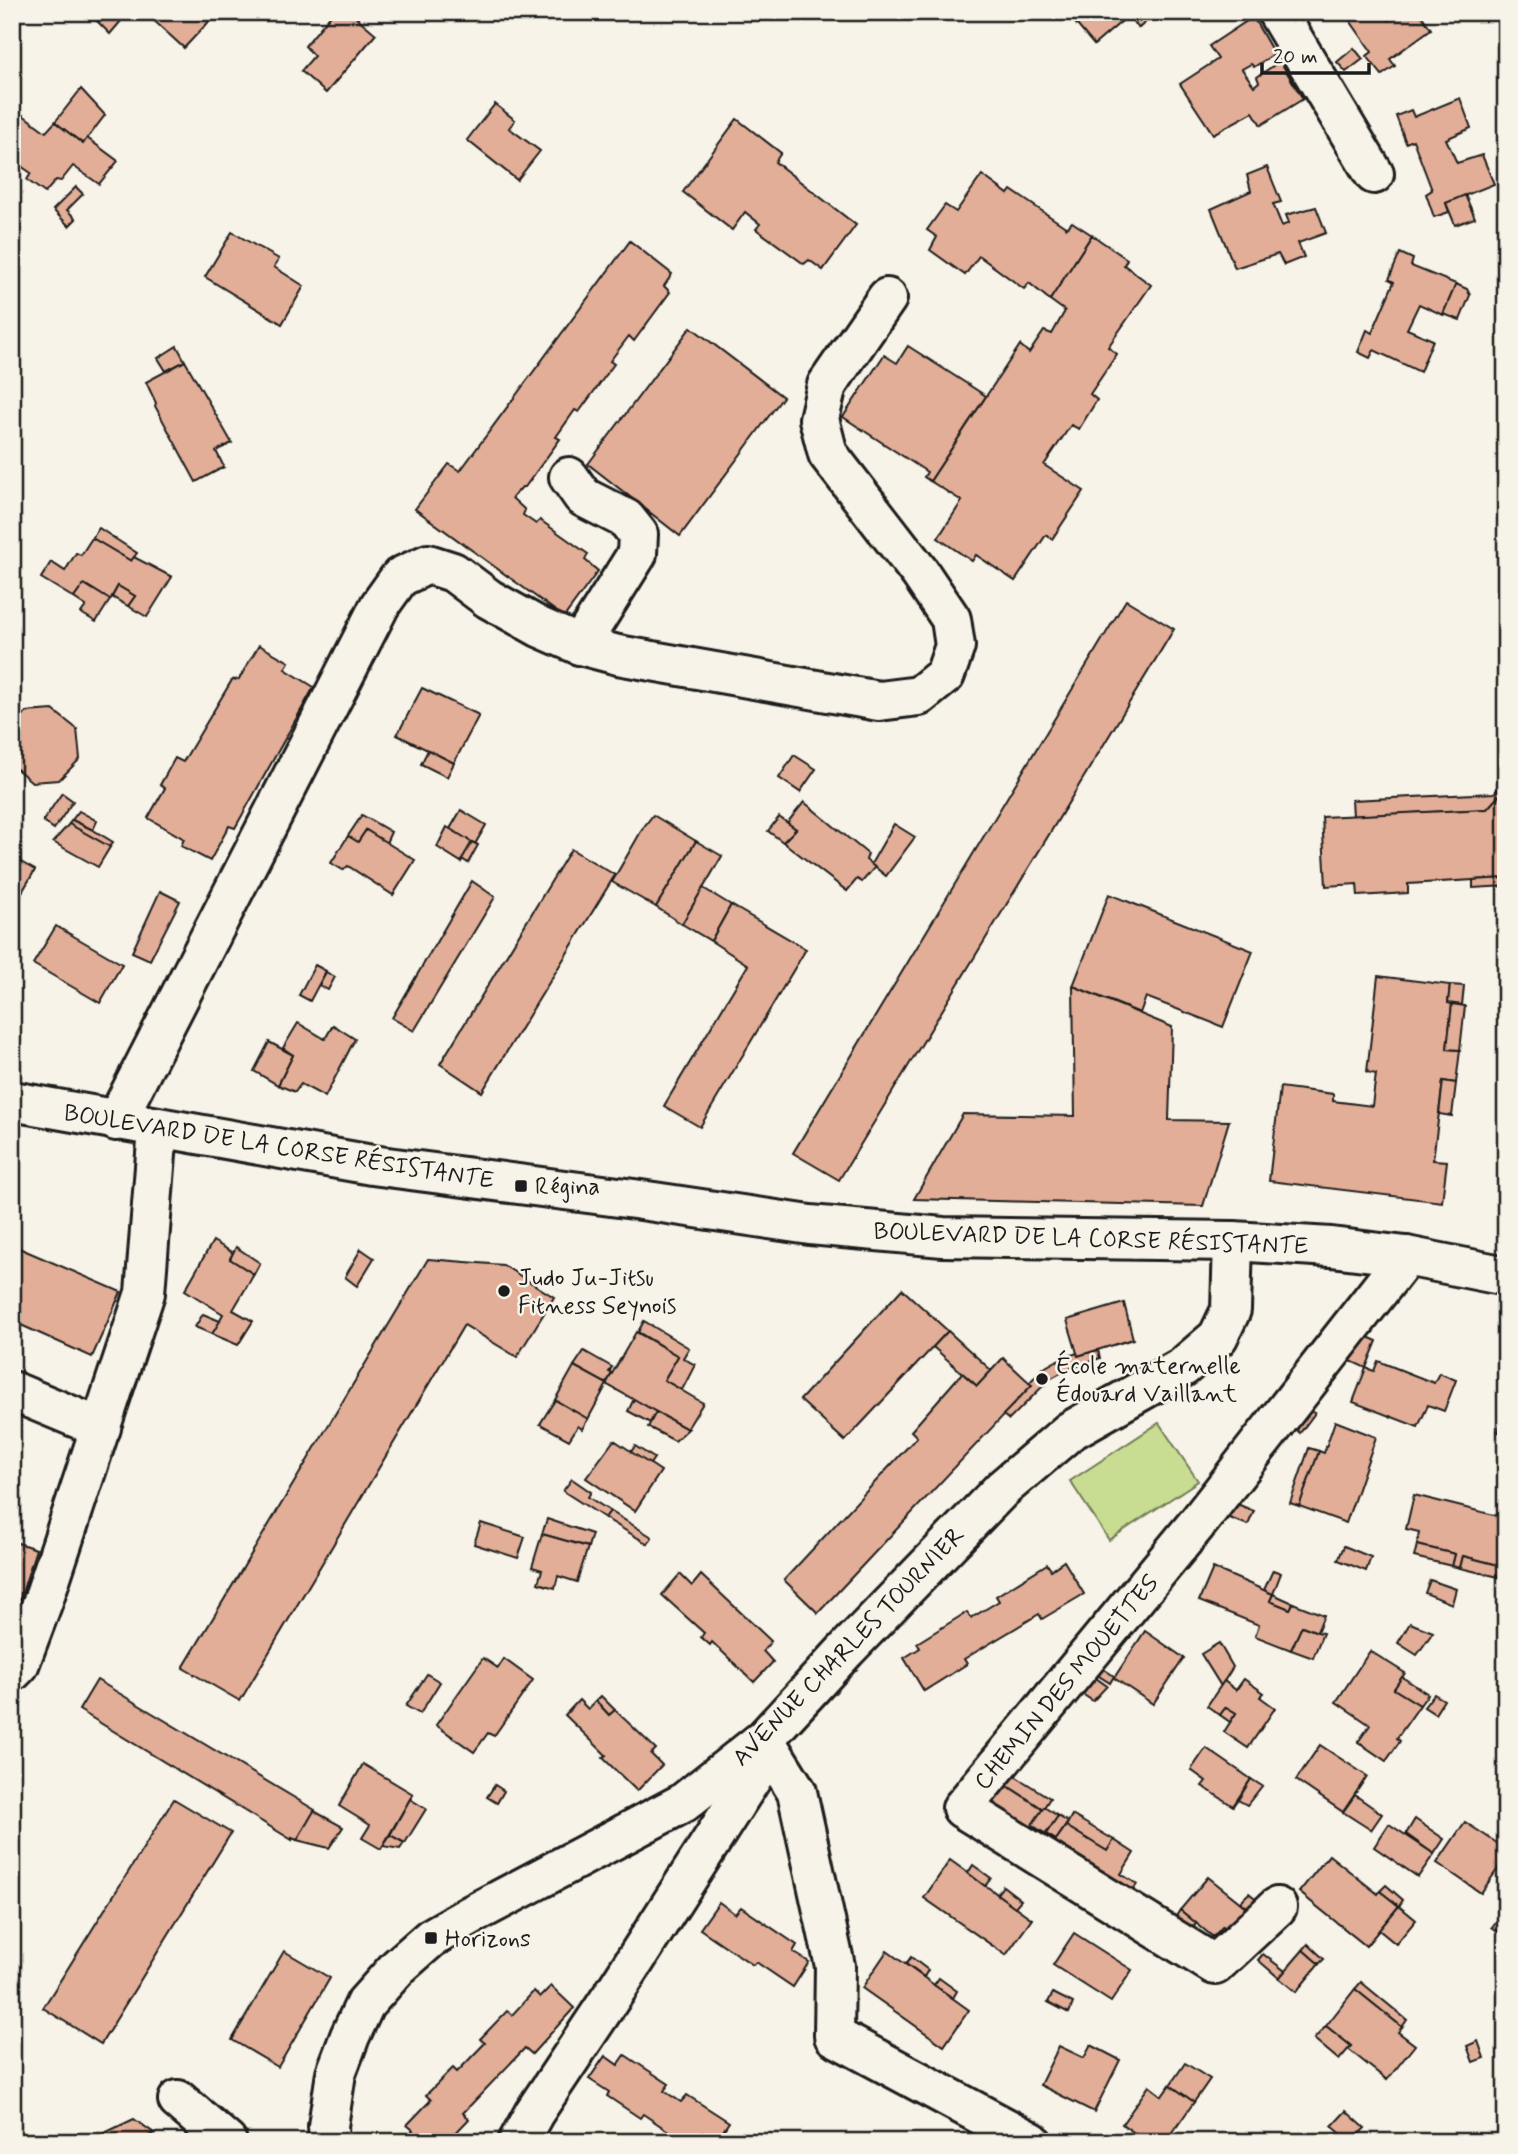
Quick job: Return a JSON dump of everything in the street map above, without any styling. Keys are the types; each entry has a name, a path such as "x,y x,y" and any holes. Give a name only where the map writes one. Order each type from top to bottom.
{"street":[{"path":"1278,12 1374,174"},
{"path":"116,1121 380,605 400,578 428,564 453,572 489,599 539,627 580,645 879,701 919,696 945,674 956,646 950,619 920,573 828,454 818,419 827,385 887,298"},
{"path":"569,478 583,497 626,519 638,534 637,554 580,645"},
{"name":"BOULEVARD DE LA CORSE RÉSISTANTE","path":"12,1101 372,1165 810,1224 943,1237 1233,1241 1331,1247 1406,1256 1506,1276"},
{"path":"12,1672 19,1665 43,1601 145,1293 158,1129"},
{"name":"AVENUE CHARLES TOURNIER","path":"329,2142 328,2126 336,2073 350,2036 365,2004 398,1967 431,1938 683,1803 764,1739 1002,1489 1070,1431 1183,1367 1218,1337 1231,1310 1233,1241"},
{"name":"CHEMIN DES MOUETTES","path":"1276,1907 1215,1965 962,1808 1200,1520 1406,1256"},
{"path":"12,1391 101,1428"},
{"path":"518,2142 534,2113 757,1770 764,1739"},
{"path":"764,1739 797,1792 835,1966 834,2036 1032,2142"},
{"path":"178,2100 227,2142"}],"green space":[{"path":"1159,1423 1198,1481 1109,1540 1070,1481"}],"building":[{"path":"88,12 125,12 127,14 110,34"},
{"path":"156,12 218,12 184,48 151,18"},
{"path":"333,12 350,12 376,34 326,93 301,71 314,56 305,46"},
{"path":"1066,12 1157,12 1139,28 1128,16 1094,45"},
{"path":"1344,12 1383,12 1389,20 1398,12 1419,12 1431,29 1390,59 1395,66 1382,75 1367,56 1372,52"},
{"path":"1253,17 1274,54 1254,67 1251,64 1242,69 1254,86 1259,82 1257,77 1280,61 1303,99 1261,125 1253,112 1213,134 1180,84 1218,59 1209,46"},
{"path":"1354,48 1363,59 1346,72 1337,62"},
{"path":"81,89 105,115 83,144 55,122"},
{"path":"1460,98 1471,128 1446,139 1457,163 1482,155 1494,184 1446,203 1449,212 1434,217 1426,194 1432,190 1413,140 1406,143 1396,116 1411,110 1414,117"},
{"path":"495,104 515,120 509,128 540,151 517,180 467,140"},
{"path":"12,107 46,132 55,122 83,144 87,138 118,161 99,184 73,166 61,181 56,180 45,193 27,180 31,173 18,164 12,170"},
{"path":"737,119 781,153 775,162 856,225 823,270 809,260 804,264 756,229 760,224 745,212 732,230 683,192"},
{"path":"1267,167 1281,202 1273,204 1282,226 1289,223 1286,215 1316,207 1326,233 1298,243 1304,257 1284,265 1278,254 1235,268 1211,209 1251,191 1247,175"},
{"path":"982,175 1008,194 1011,190 1067,228 1072,222 1092,235 1050,300 1029,283 1024,289 979,256 965,275 930,250 937,237 927,230 945,205 956,212"},
{"path":"76,187 83,194 67,210 76,219 69,226 53,210"},
{"path":"1465,195 1475,218 1455,225 1446,203"},
{"path":"232,232 279,259 274,267 304,286 282,324 205,277"},
{"path":"1092,235 1127,259 1124,265 1151,285 1108,347 1117,354 1090,394 1097,400 1079,429 1071,425 1044,465 1084,491 1052,539 1046,535 1015,581 976,555 972,561 938,538 962,501 930,481 1020,345 1029,353 1044,331 1052,334 1065,311 1050,300"},
{"path":"630,241 672,274 664,286 670,292 634,341 629,336 610,361 614,364 579,412 575,410 556,437 560,439 525,487 512,498 525,510 523,515 536,524 540,520 588,554 585,560 598,571 564,617 415,509 449,464 460,471"},
{"path":"1400,253 1413,259 1411,266 1456,284 1443,315 1419,304 1407,329 1433,340 1420,372 1374,350 1370,358 1358,352 1367,330 1372,333 1394,282 1389,279"},
{"path":"1456,284 1467,289 1470,295 1460,320 1443,314"},
{"path":"691,327 783,397 680,536 588,464"},
{"path":"177,346 185,361 166,371 158,358"},
{"path":"908,346 986,396 930,481 924,477 927,472 843,417 884,355 897,363"},
{"path":"185,361 232,443 216,451 224,467 196,482 155,406 146,382"},
{"path":"99,528 137,553 131,561 92,538"},
{"path":"92,538 131,561 134,557 172,577 147,617 128,606 135,596 118,586 110,600 84,584 74,598 41,578 51,562 65,571 76,553 81,555"},
{"path":"84,584 110,600 96,622 81,613 86,606 74,598"},
{"path":"118,586 135,596 128,606 112,597"},
{"path":"1126,600 1174,629 839,1180 793,1153"},
{"path":"259,645 289,662 285,669 314,687 235,828 229,826 210,861 181,846 184,839 148,818 165,788 160,785 175,758 183,762 232,680 239,679"},
{"path":"422,688 479,715 454,763 397,735"},
{"path":"53,710 77,729 80,759 59,780 32,782 12,765 12,729 26,712"},
{"path":"428,750 454,763 447,777 421,764"},
{"path":"794,755 816,769 800,792 779,778"},
{"path":"1504,782 1506,788 1487,809 1353,816 1352,800 1494,793"},
{"path":"1506,788 1506,878 1408,884 1408,893 1358,896 1357,884 1326,886 1322,817 1487,809"},
{"path":"62,793 73,801 54,829 43,821"},
{"path":"804,802 868,854 866,860 875,867 862,882 857,879 847,891 783,842 796,829 787,823"},
{"path":"461,810 486,825 475,844 450,829"},
{"path":"79,811 97,821 93,830 72,820"},
{"path":"362,815 391,832 386,843 366,830 358,842 348,836"},
{"path":"653,815 696,841 656,907 612,882"},
{"path":"779,817 796,829 783,842 768,831"},
{"path":"72,820 113,842 110,847 69,824"},
{"path":"69,824 110,847 98,867 53,842"},
{"path":"894,824 915,837 886,876 871,864"},
{"path":"447,827 472,842 461,862 437,847"},
{"path":"366,830 415,860 393,895 348,866 343,870 331,863 348,836 358,842"},
{"path":"696,841 722,856 682,924 656,907"},
{"path":"472,842 478,845 468,863 462,859"},
{"path":"571,849 615,875 482,1092 440,1064"},
{"path":"12,857 35,870 12,909"},
{"path":"1506,878 1506,886 1473,888 1473,880"},
{"path":"472,881 495,897 414,1031 392,1018"},
{"path":"703,888 731,905 711,941 682,924"},
{"path":"160,891 180,901 150,960 132,952"},
{"path":"1109,894 1253,951 1223,1027 1146,997 1140,1013 1073,986"},
{"path":"731,905 806,949 700,1127 664,1106 748,965 711,941"},
{"path":"56,926 122,964 100,1003 33,964"},
{"path":"315,965 326,971 310,1001 299,995"},
{"path":"326,972 335,977 328,990 319,985"},
{"path":"1378,976 1450,985 1448,1003 1452,1004 1447,1049 1460,1050 1456,1083 1443,1081 1433,1160 1447,1161 1442,1202 1269,1181 1280,1087 1333,1094 1333,1101 1372,1106 1376,1074 1367,1072"},
{"path":"1450,985 1464,986 1462,1005 1448,1003"},
{"path":"1073,986 1172,1027 1169,1120 1229,1121 1203,1206 914,1199 963,1114 1075,1116"},
{"path":"1452,1004 1465,1006 1460,1050 1447,1049"},
{"path":"298,1023 325,1039 333,1025 355,1039 325,1097 301,1084 295,1092 278,1085 293,1055 283,1048"},
{"path":"269,1042 293,1055 278,1085 254,1071"},
{"path":"1443,1081 1456,1083 1452,1116 1439,1114"},
{"path":"213,1241 233,1253 230,1259 254,1274 233,1310 253,1321 238,1345 212,1334 223,1314 185,1290"},
{"path":"12,1245 121,1292 92,1357 12,1321"},
{"path":"236,1247 260,1263 254,1274 230,1259"},
{"path":"361,1249 374,1258 357,1286 345,1277"},
{"path":"428,1259 503,1265 554,1297 517,1357 464,1325 240,1701 183,1668"},
{"path":"902,1289 948,1331 845,1441 800,1400"},
{"path":"1124,1303 1133,1339 1078,1356 1067,1320"},
{"path":"203,1314 220,1321 212,1334 195,1327"},
{"path":"644,1321 689,1348 683,1358 695,1365 682,1390 664,1380 678,1356 638,1332"},
{"path":"948,1331 992,1371 977,1386 933,1347"},
{"path":"636,1332 678,1356 664,1380 703,1403 687,1429 606,1384"},
{"path":"1363,1335 1377,1341 1366,1368 1344,1358"},
{"path":"1098,1350 1100,1358 1064,1371 1058,1360 1077,1353 1078,1356"},
{"path":"584,1351 612,1367 606,1384 574,1366"},
{"path":"1003,1358 1032,1385 818,1613 784,1580 917,1437 911,1431 962,1373 977,1386"},
{"path":"1058,1360 1064,1371 1050,1379 1042,1369"},
{"path":"1378,1361 1434,1383 1439,1373 1456,1380 1444,1411 1428,1405 1418,1427 1353,1402 1366,1368 1374,1371"},
{"path":"574,1366 607,1384 588,1419 555,1400"},
{"path":"1042,1369 1050,1379 1009,1420 1003,1415 1032,1385 1029,1383"},
{"path":"1506,1398 1506,1434 1498,1432"},
{"path":"634,1399 656,1412 650,1423 628,1411"},
{"path":"555,1400 588,1419 582,1429 578,1426 569,1440 540,1424"},
{"path":"1304,1409 1315,1413 1300,1433 1291,1425"},
{"path":"656,1412 688,1429 675,1441 648,1427"},
{"path":"1335,1421 1376,1437 1346,1523 1299,1506 1319,1451 1324,1453"},
{"path":"614,1440 661,1471 635,1511 586,1478"},
{"path":"635,1446 654,1458 650,1464 631,1452"},
{"path":"1309,1448 1319,1451 1299,1506 1290,1503"},
{"path":"572,1479 591,1492 588,1497 610,1511 605,1518 563,1491"},
{"path":"1414,1495 1506,1518 1506,1567 1463,1556 1460,1568 1452,1566 1455,1554 1417,1545 1419,1532 1406,1529"},
{"path":"1230,1501 1254,1511 1248,1525 1219,1514"},
{"path":"610,1511 652,1537 648,1544 605,1518"},
{"path":"547,1519 592,1534 588,1547 542,1534"},
{"path":"481,1523 525,1537 518,1558 474,1544"},
{"path":"542,1534 588,1547 577,1582 558,1576 555,1588 538,1583 542,1570 532,1567"},
{"path":"12,1541 36,1549 15,1615 12,1614"},
{"path":"1417,1545 1455,1554 1452,1566 1414,1557"},
{"path":"1344,1546 1371,1557 1366,1571 1338,1560"},
{"path":"1463,1556 1506,1567 1503,1578 1460,1568"},
{"path":"1064,1561 1084,1594 1042,1619 1039,1614 964,1659 967,1664 924,1691 904,1658 920,1648 917,1643 967,1612 971,1618 999,1601 996,1596 1047,1564 1051,1570"},
{"path":"1213,1568 1273,1594 1270,1601 1290,1609 1293,1603 1324,1615 1317,1632 1302,1626 1291,1650 1255,1636 1259,1625 1199,1601"},
{"path":"1273,1570 1281,1573 1273,1594 1264,1590"},
{"path":"680,1574 692,1586 701,1575 771,1641 763,1651 773,1662 754,1682 712,1642 710,1645 701,1637 704,1633 662,1595"},
{"path":"1430,1580 1456,1589 1452,1604 1425,1593"},
{"path":"1273,1594 1293,1603 1290,1609 1270,1601"},
{"path":"1410,1623 1433,1632 1417,1655 1398,1643"},
{"path":"1302,1626 1323,1633 1313,1658 1291,1650"},
{"path":"1145,1631 1184,1658 1153,1704 1114,1678"},
{"path":"1219,1643 1233,1667 1221,1686 1201,1654"},
{"path":"1370,1651 1405,1673 1394,1689 1420,1705 1397,1738 1400,1741 1386,1761 1358,1742 1370,1725 1336,1702"},
{"path":"483,1658 498,1668 504,1659 533,1680 494,1736 488,1733 474,1752 436,1725"},
{"path":"1096,1664 1114,1676 1110,1683 1091,1671"},
{"path":"1089,1673 1107,1686 1093,1701 1076,1690"},
{"path":"427,1674 440,1682 420,1714 406,1706"},
{"path":"1402,1677 1428,1694 1420,1705 1394,1689"},
{"path":"1244,1679 1264,1693 1260,1697 1275,1708 1248,1748 1224,1732 1236,1713 1226,1707 1220,1715 1207,1706 1224,1681 1236,1690"},
{"path":"97,1680 315,1810 297,1840 292,1840 79,1710"},
{"path":"1434,1694 1444,1700 1435,1714 1424,1707"},
{"path":"601,1696 615,1710 609,1715 596,1701"},
{"path":"579,1700 588,1709 596,1701 609,1715 615,1710 656,1749 651,1754 662,1765 637,1791 603,1758 606,1755 565,1715"},
{"path":"1226,1707 1236,1713 1230,1722 1220,1715"},
{"path":"1320,1745 1367,1776 1343,1812 1296,1780"},
{"path":"1206,1748 1251,1779 1233,1806 1202,1786 1206,1781 1191,1770"},
{"path":"363,1764 413,1794 381,1849 362,1838 370,1825 339,1806"},
{"path":"1010,1773 1050,1798 1043,1809 1003,1783"},
{"path":"1251,1779 1262,1786 1247,1805 1238,1800"},
{"path":"1003,1783 1043,1809 1032,1825 1046,1834 1036,1850 986,1804"},
{"path":"495,1785 504,1791 497,1803 487,1797"},
{"path":"1355,1795 1382,1814 1371,1830 1343,1812"},
{"path":"174,1799 231,1833 101,2044 43,2008"},
{"path":"410,1799 426,1809 405,1843 390,1835"},
{"path":"1044,1807 1058,1816 1046,1834 1032,1825"},
{"path":"314,1811 343,1827 329,1848 297,1840"},
{"path":"1072,1815 1114,1840 1107,1851 1066,1826"},
{"path":"1058,1816 1068,1822 1056,1840 1046,1834"},
{"path":"1415,1819 1444,1839 1434,1854 1406,1834"},
{"path":"1465,1822 1506,1849 1506,1857 1481,1893 1437,1863"},
{"path":"1389,1824 1434,1854 1418,1877 1374,1847"},
{"path":"1066,1826 1107,1851 1114,1840 1134,1853 1121,1874 1137,1884 1124,1905 1036,1850 1046,1834 1056,1840"},
{"path":"390,1835 404,1843 400,1849 383,1846"},
{"path":"1329,1855 1378,1894 1380,1891 1399,1906 1366,1946 1299,1892"},
{"path":"950,1860 1032,1919 1006,1955 924,1898"},
{"path":"973,1865 991,1878 985,1886 968,1873"},
{"path":"1208,1877 1252,1912 1233,1934 1223,1926 1212,1936 1180,1910"},
{"path":"1386,1885 1403,1900 1399,1906 1380,1891"},
{"path":"1003,1886 1021,1900 1015,1907 997,1894"},
{"path":"1249,1893 1261,1903 1252,1912 1240,1902"},
{"path":"719,1902 735,1914 741,1907 797,1945 793,1952 809,1962 793,1987 756,1962 753,1965 700,1929"},
{"path":"1399,1906 1416,1920 1396,1944 1379,1930"},
{"path":"1180,1910 1196,1923 1191,1933 1173,1921"},
{"path":"1502,1914 1506,1916 1506,1937 1492,1927"},
{"path":"1074,1933 1132,1970 1111,2002 1053,1965"},
{"path":"1308,1944 1324,1959 1319,1964 1303,1950"},
{"path":"1303,1950 1319,1964 1296,1992 1279,1978"},
{"path":"284,1951 330,1978 278,2067 232,2040"},
{"path":"887,1951 969,2010 944,2046 862,1988"},
{"path":"1263,1954 1285,1971 1279,1978 1258,1960"},
{"path":"911,1957 928,1970 924,1977 906,1964"},
{"path":"939,1978 957,1991 953,1998 934,1985"},
{"path":"1361,1982 1407,2020 1402,2027 1355,1989"},
{"path":"551,1986 574,2008 532,2054 525,2048 463,2113 469,2119 447,2142 403,2142 413,2130 407,2125 431,2100 426,2095 453,2068 457,2072 485,2043 480,2039 507,2011 512,2015 534,1991 540,1997"},
{"path":"1355,1989 1402,2027 1398,2032 1415,2045 1387,2080 1348,2049 1351,2046 1326,2026"},
{"path":"1053,1993 1073,2003 1069,2013 1048,2002"},
{"path":"1326,2026 1351,2046 1339,2060 1314,2039"},
{"path":"1478,2041 1484,2058 1473,2062 1467,2046"},
{"path":"1091,2045 1120,2060 1094,2112 1040,2085 1059,2046 1084,2058"},
{"path":"625,2055 669,2084 664,2091 681,2102 687,2095 729,2122 723,2131 740,2142 685,2142 643,2114 640,2118 607,2096 609,2092 589,2079 605,2056 618,2065"},
{"path":"1185,2063 1210,2079 1194,2102 1170,2085"},
{"path":"1170,2085 1194,2102 1166,2142 1147,2142 1122,2124 1149,2086 1162,2096"},
{"path":"1346,2111 1365,2128 1351,2142 1332,2126"},
{"path":"134,2119 154,2133 138,2142 94,2142 98,2136"}],"place":[{"name":"Régina","path":"521,1186"},
{"name":"Judo Ju-Jitsu Fitness Seynois","path":"504,1291"},
{"name":"École maternelle Édouard Vaillant","path":"1042,1379"},
{"name":"Horizons","path":"431,1938"}]}
